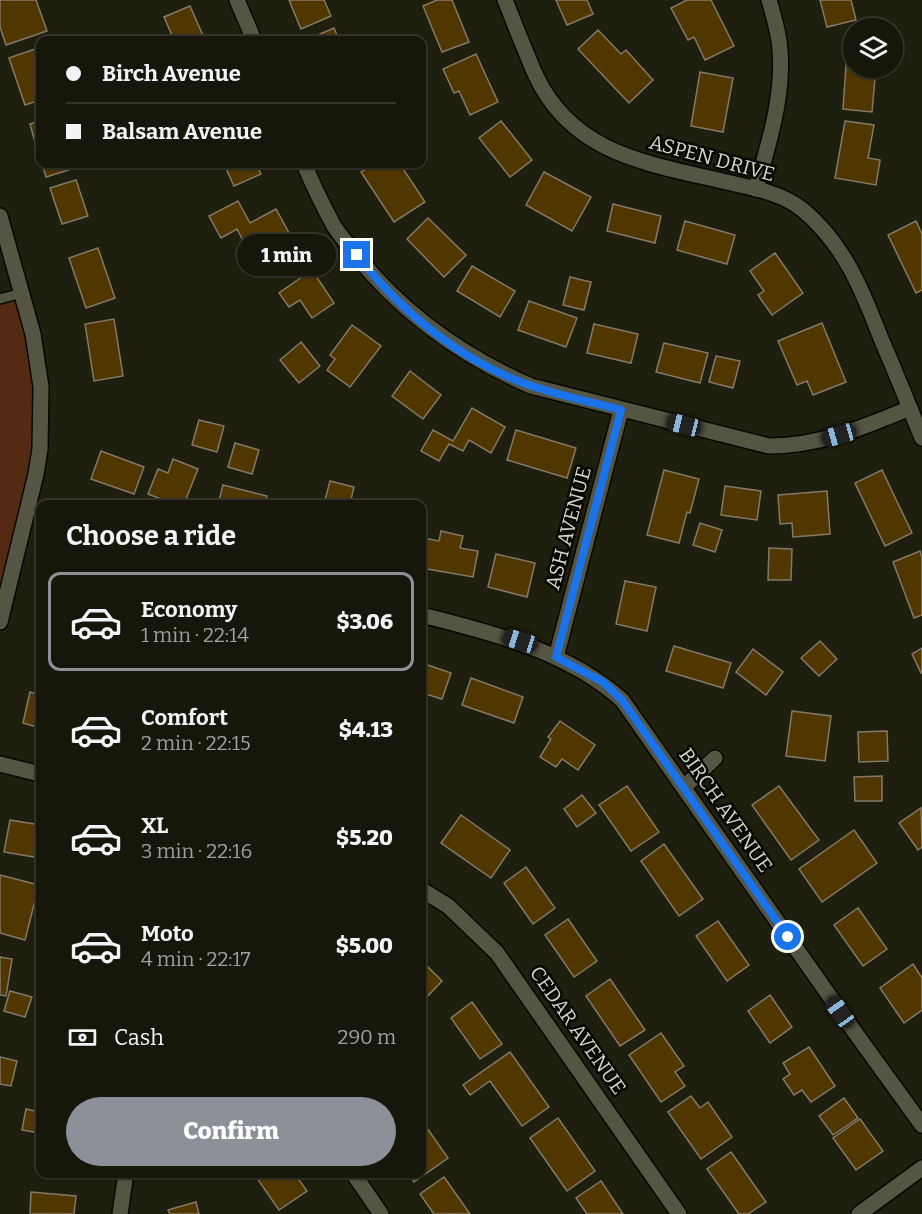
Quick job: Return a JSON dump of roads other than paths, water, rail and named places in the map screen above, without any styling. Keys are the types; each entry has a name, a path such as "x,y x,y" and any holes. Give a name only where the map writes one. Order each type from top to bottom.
{"street":[{"path":"237,0 252,36"},
{"name":"ASPEN DRIVE","path":"505,0 545,92 565,119 582,134 617,153 659,166 756,189 785,200 801,208 824,229 841,251 859,283 922,438"},
{"path":"756,189 774,117 780,66 777,26 769,0"},
{"path":"306,168 335,227 368,269 406,309 460,350 495,370 531,386 769,446 793,446 839,435 910,408"},
{"path":"0,216 33,334 41,387 40,449 34,518 0,622"},
{"name":"ASH AVENUE","path":"556,657 621,410"},
{"name":"BIRCH AVENUE","path":"426,616 520,641 603,682 622,700 922,1125"},
{"path":"684,787 715,759"},
{"path":"0,764 36,773"},
{"name":"CEDAR AVENUE","path":"426,892 448,906 497,953 679,1214"},
{"path":"859,1214 922,1168"},
{"path":"120,1214 125,1178"},
{"path":"356,1178 381,1214"}],"lane":[{"path":"0,299 22,293"}]}
